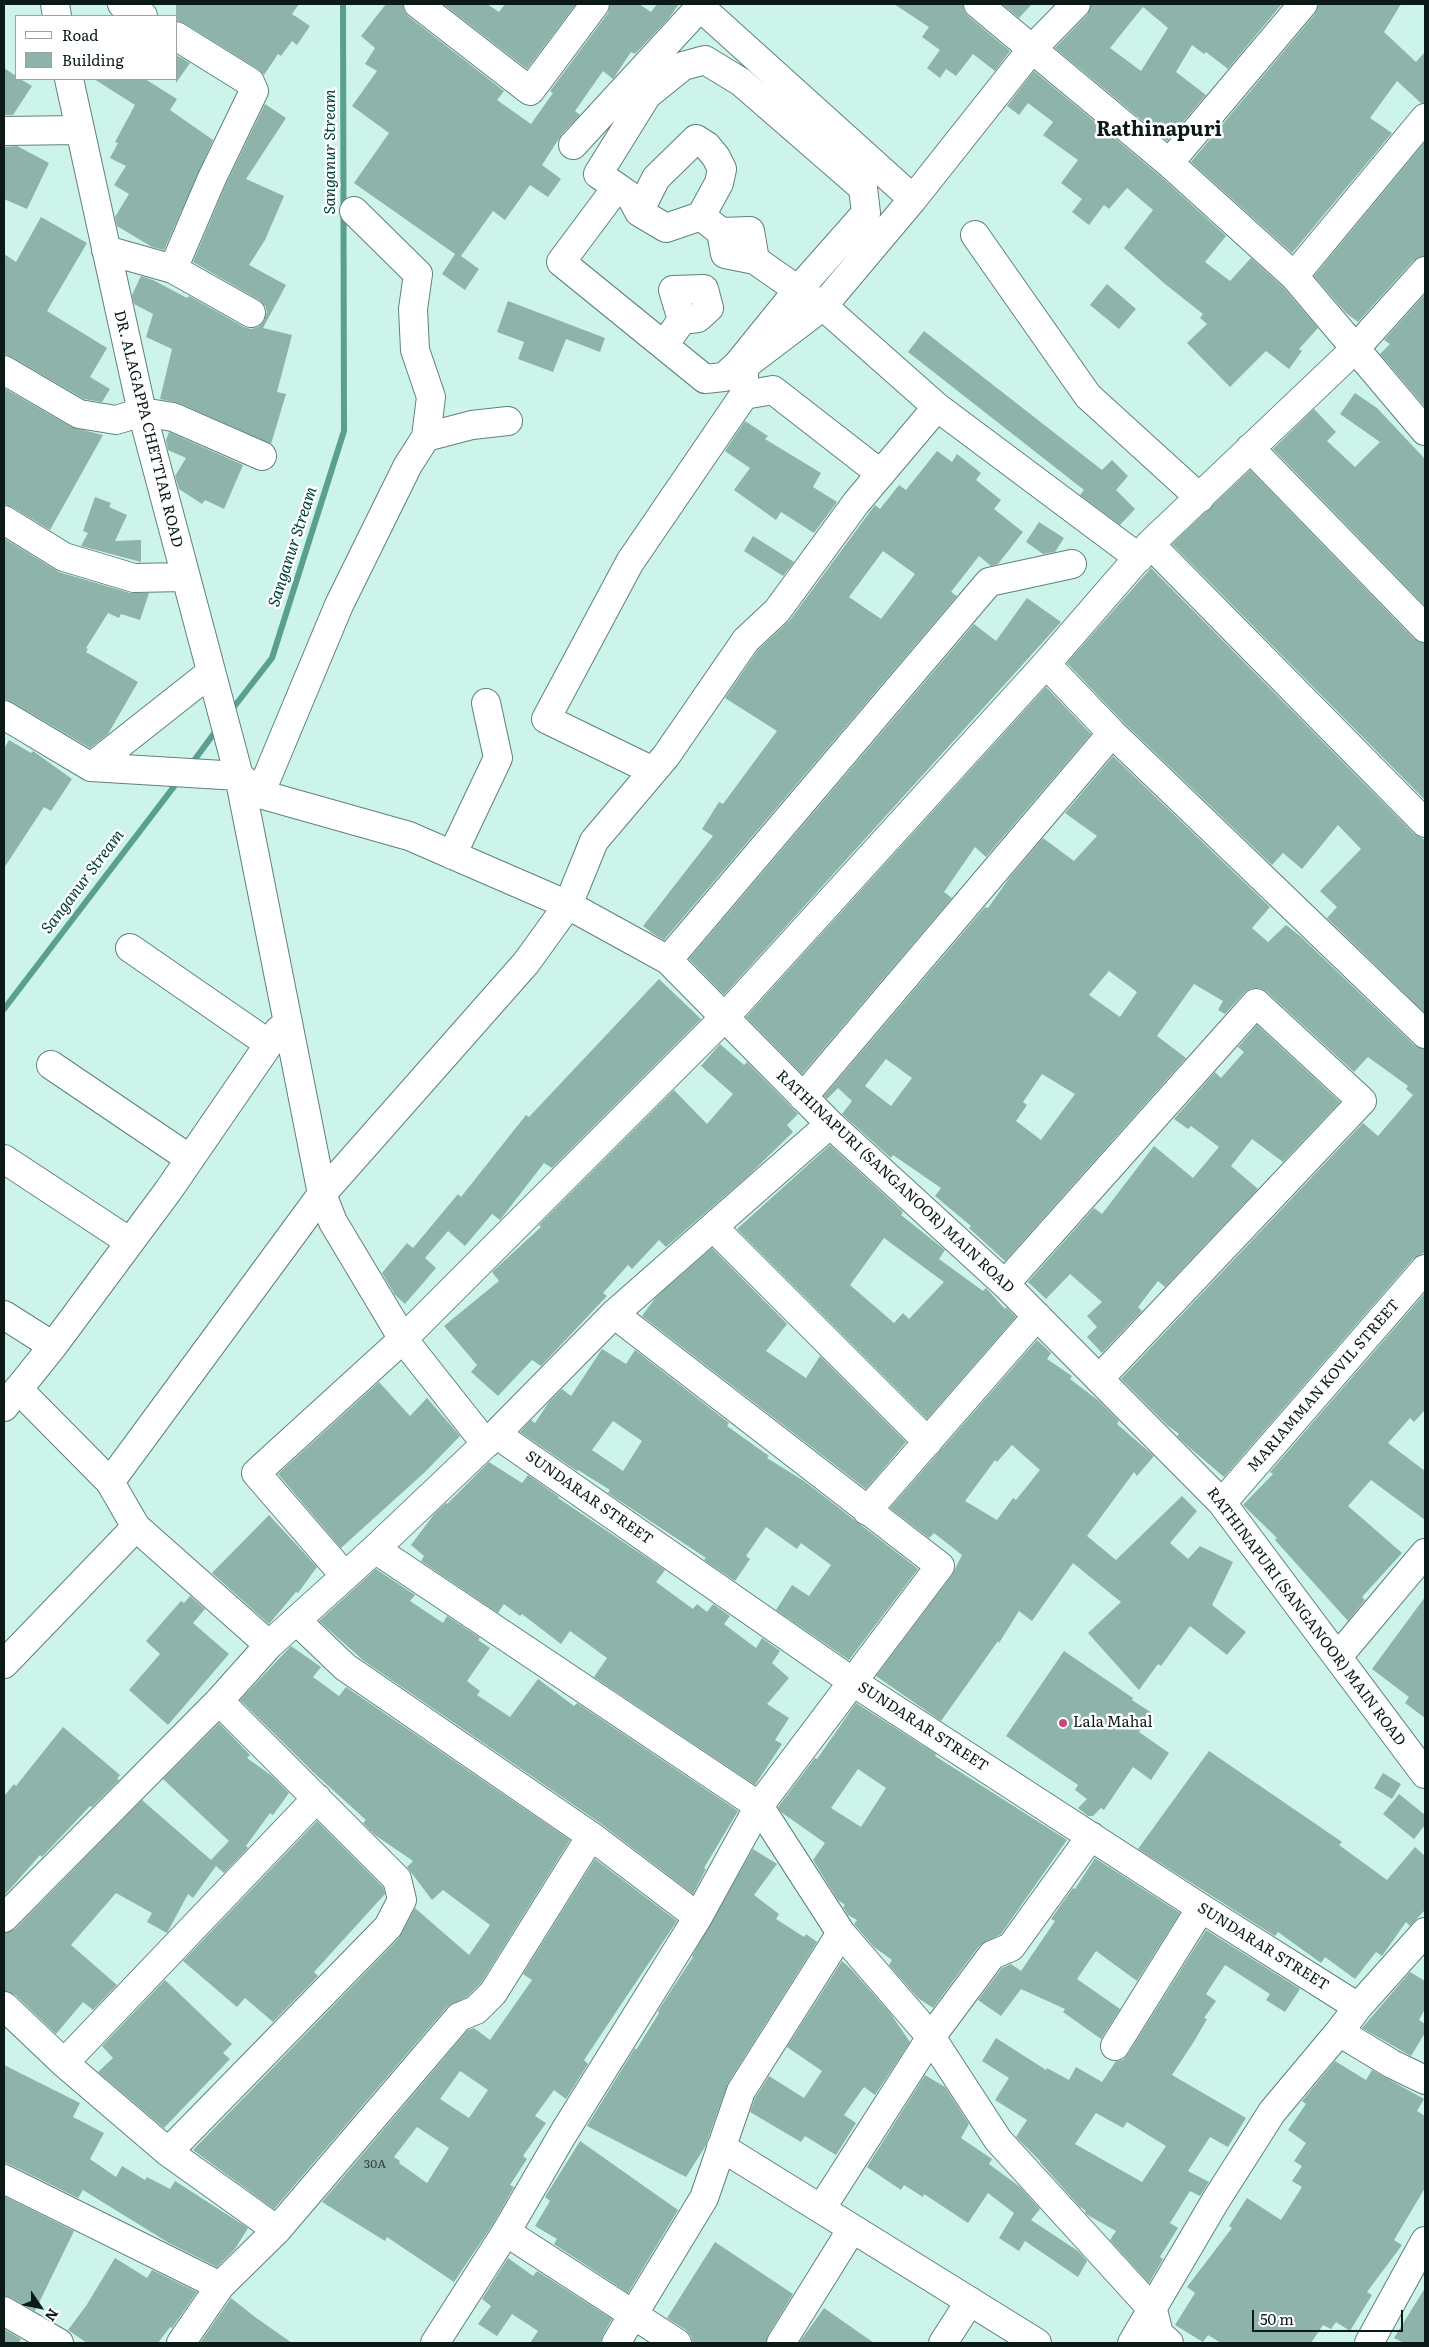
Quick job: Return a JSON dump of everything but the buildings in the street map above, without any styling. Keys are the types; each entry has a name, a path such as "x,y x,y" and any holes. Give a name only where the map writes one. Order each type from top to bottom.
{"street":[{"path":"122,4 142,15"},
{"path":"418,4 530,91 595,4"},
{"path":"978,4 1169,163 1294,276 1425,431"},
{"path":"653,772 546,719 630,562 744,395 744,366 823,306 913,199 1032,49 1076,4"},
{"path":"1169,163 1303,4"},
{"path":"573,145 699,5 913,199"},
{"path":"173,268 212,178 254,91 250,82 178,37"},
{"path":"617,187 561,262 705,379 724,377 738,364 798,290 866,214 863,188 741,82 705,60 683,66 647,95 598,174 617,187 631,197 639,212 666,228 711,224"},
{"name":"DR. ALAGAPPA CHETTIAR ROAD","path":"69,80 142,412 211,678 230,743 230,776 287,1019 322,1194"},
{"path":"1294,276 1425,118"},
{"path":"4,131 80,130"},
{"path":"639,212 656,178 696,140 707,146 716,156 722,169 711,224 725,254 755,260 823,306 937,407 1145,551 1425,823"},
{"path":"260,794 339,605 408,465 426,437 431,398 416,350 413,309 418,274 354,211"},
{"path":"975,235 1088,396 1200,498"},
{"path":"106,250 173,268 251,313"},
{"path":"345,1576 256,1474 403,1339 724,1017 1046,664 1145,551 1250,448 1356,349 1425,272"},
{"path":"664,345 682,320"},
{"path":"4,370 79,414 116,420 142,412 172,417 262,456"},
{"path":"744,395 773,390 881,474"},
{"path":"110,1482 322,1194 526,963 568,905 594,841 666,756 746,640 777,611 856,503 937,407"},
{"path":"426,437 472,425 508,421"},
{"path":"1250,448 1425,628"},
{"path":"4,520 64,557 134,578 185,577"},
{"path":"668,960 989,582 1072,564"},
{"path":"1046,664 1112,733 1425,1034"},
{"path":"91,766 211,678"},
{"path":"452,855 498,758 486,703"},
{"path":"4,715 91,766 230,776"},
{"path":"803,1097 1112,733"},
{"name":"RATHINAPURI (SANGANOOR) MAIN ROAD","path":"230,776 260,794 409,836 568,905 668,960 830,1124 1038,1316 1222,1502 1425,1774"},
{"path":"130,948 269,1044"},
{"path":"1005,1284 1256,1003 1362,1100 1099,1379"},
{"path":"269,1645 136,1527 110,1482 11,1398 53,1346 130,1242 287,1019"},
{"path":"52,1065 190,1159"},
{"path":"4,1918 219,1701 269,1645 375,1549 491,1439 614,1314 830,1124"},
{"path":"4,1159 130,1242"},
{"name":"SUNDARAR STREET","path":"322,1194 333,1222 403,1339 491,1439 854,1682 1201,1908 1358,2007"},
{"path":"713,1227 928,1442"},
{"name":"MARIAMMAN KOVIL STREET","path":"1222,1502 1425,1269"},
{"path":"435,2343 506,2232 563,2134 698,1917 759,1806 940,1566 614,1314"},
{"path":"4,1315 53,1346"},
{"path":"867,1511 1038,1316"},
{"path":"1425,1753 1246,1512 1237,1505 1222,1502 1220,1521 1226,1530 1364,1718 1425,1795"},
{"path":"4,1664 136,1527"},
{"path":"375,1549 759,1806 841,1933 931,2037 998,2140 1152,2310 1159,2334 1169,2343"},
{"path":"1346,1647 1425,1553"},
{"path":"297,1621 345,1668 591,1836 698,1917"},
{"path":"168,2152 388,1927 402,1900 397,1879 219,1701"},
{"path":"64,2063 317,1798"},
{"path":"181,2343 220,2286 277,2230 459,2017 476,2010 492,1993 591,1836"},
{"path":"821,2209 931,2037 992,1955 1012,1947 1091,1836"},
{"path":"1115,2046 1201,1908"},
{"path":"1132,2343 1216,2200 1272,2112 1358,2007 1425,1932"},
{"path":"616,2343 704,2198 741,2091 841,1933"},
{"path":"4,2006 64,2063 168,2152 277,2230"},
{"path":"1339,2032 1392,2064 1425,2080"},
{"path":"721,2147 1037,2343"},
{"path":"4,2179 220,2286"},
{"path":"781,2343 852,2229"},
{"path":"506,2232 677,2343"},
{"path":"1369,2343 1425,2241"},
{"path":"943,2343 970,2301"},
{"path":"4,2311 59,2343"}],"waterway":[{"name":"Sanganur Stream","path":"230,712 272,658 344,431 343,4"},
{"name":"Sanganur Stream","path":"190,766 218,728"},
{"name":"Sanganur Stream","path":"4,1009 179,780"}],"place":[{"name":"Lala Mahal","path":"1063,1723"}],"district":[{"name":"Rathinapuri","path":"1159,130"}]}
